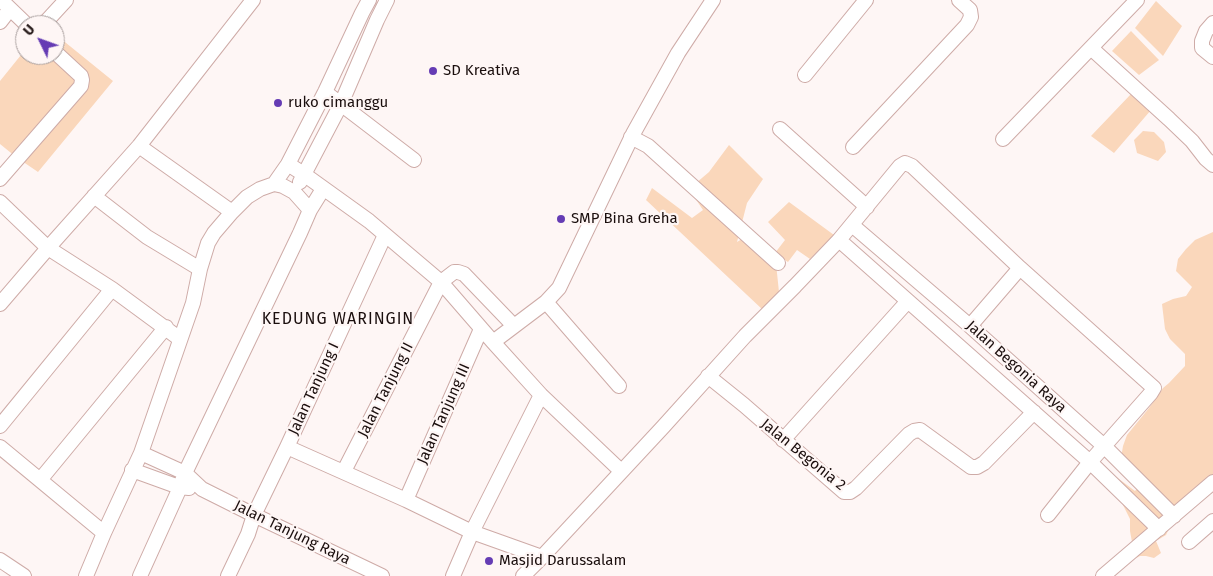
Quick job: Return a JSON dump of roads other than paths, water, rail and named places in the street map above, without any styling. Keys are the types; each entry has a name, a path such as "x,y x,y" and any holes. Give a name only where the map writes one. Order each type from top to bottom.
{"street":[{"path":"52,15 66,0"},
{"path":"0,304 140,146 253,0"},
{"path":"274,184 288,164 369,0"},
{"path":"294,192 305,175 341,104 387,0"},
{"path":"493,342 546,302 559,288 631,137 678,53 713,0"},
{"path":"805,75 866,0"},
{"path":"853,147 968,25 971,17 970,10 959,0"},
{"path":"1002,139 1136,0"},
{"path":"0,22 6,5 16,15"},
{"path":"362,13 377,20"},
{"path":"1213,23 1206,31 1202,41 1202,48 1213,58"},
{"path":"1090,48 1169,119 1213,165"},
{"path":"0,179 81,86 81,76 65,61"},
{"path":"324,92 414,160"},
{"path":"780,129 867,207"},
{"path":"631,137 648,146 778,263"},
{"path":"140,146 232,212"},
{"path":"523,576 745,336 839,240 900,166 905,163 912,166 1020,268 1154,388 1090,462 1048,515"},
{"path":"288,164 369,221 441,282 541,395 621,471"},
{"path":"86,576 141,453 193,303 200,269 211,238 247,197 260,189 274,184 294,192 310,210"},
{"path":"140,576 185,473 310,210 323,189"},
{"path":"94,196 147,238 200,269"},
{"path":"0,202 48,248 112,289 180,339"},
{"name":"Jalan Begonia Raya","path":"852,225 970,326 1104,446 1174,516"},
{"name":"Jalan Tanjung I","path":"228,576 248,534 254,515 385,235"},
{"name":"Jalan Begonia Raya","path":"839,240 1090,462 1159,530"},
{"path":"970,326 1020,268"},
{"path":"441,282 454,272 464,274 514,326"},
{"name":"Jalan Tanjung II","path":"344,472 441,282"},
{"path":"0,426 112,289"},
{"path":"783,440 908,301"},
{"path":"546,302 619,386"},
{"path":"40,480 166,327"},
{"name":"Jalan Tanjung III","path":"406,500 481,329"},
{"name":"Jalan Begonia 2","path":"708,376 844,492 850,492 856,488 914,431 920,430 971,467 977,467 984,463 1034,412"},
{"path":"453,576 472,532 541,395"},
{"path":"0,447 104,533"},
{"path":"287,447 406,500 472,532 542,557"},
{"name":"Jalan Tanjung Raya","path":"141,453 185,473 202,489 382,576"},
{"name":"Jalan Tanjung Raya","path":"132,470 179,486 202,489"},
{"path":"1103,576 1213,482"},
{"path":"1189,542 1213,521"},
{"path":"0,560 24,576"}],"place":[{"name":"SD Kreativa","path":"433,71"},
{"name":"ruko cimanggu","path":"278,103"},
{"name":"SMP Bina Greha","path":"561,219"},
{"name":"Masjid Darussalam","path":"489,561"}],"district":[{"name":"KEDUNG WARINGIN","path":"338,320"}]}
